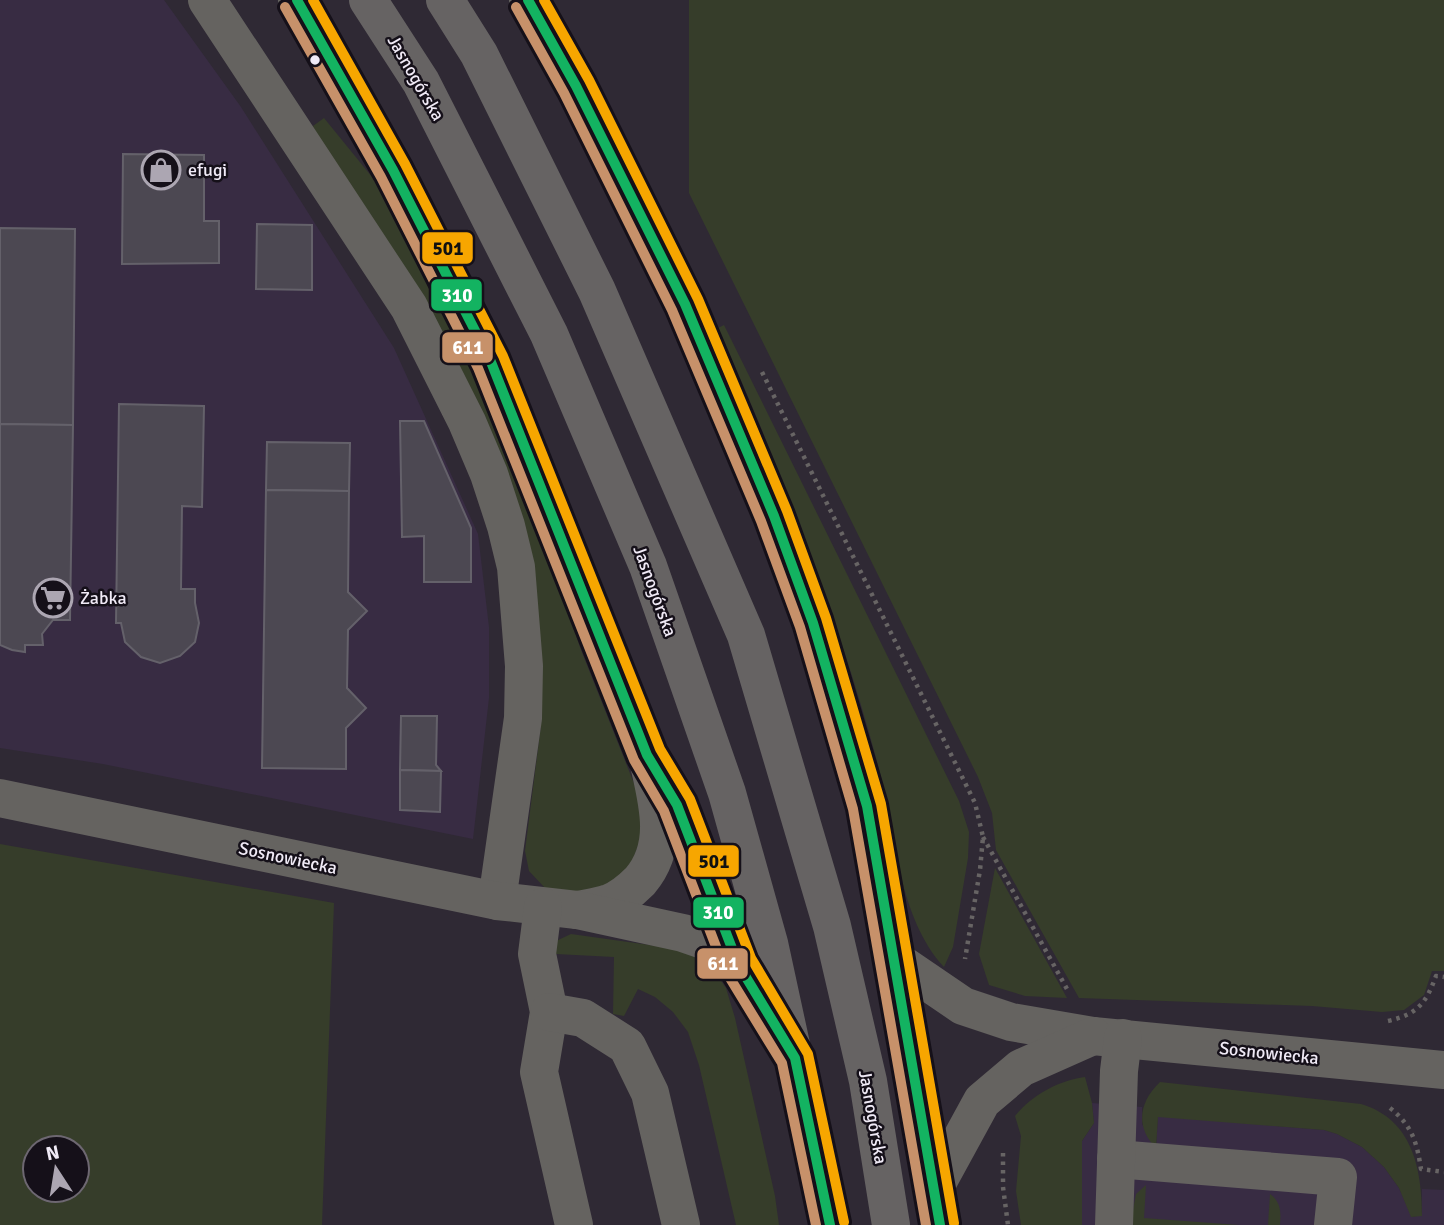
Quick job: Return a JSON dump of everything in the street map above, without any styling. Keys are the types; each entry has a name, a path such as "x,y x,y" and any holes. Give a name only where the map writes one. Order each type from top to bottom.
{"main road":[{"name":"Jasnogórska","path":"368,0 421,82 549,334 648,566 727,793 769,943 830,1225"},
{"name":"Jasnogórska","path":"445,0 479,54 597,291 746,635 832,926 869,1081 891,1225"},
{"path":"647,755 677,806 738,964 795,1058"},
{"path":"935,1187 940,1225"}],"street":[{"path":"207,0 410,307 467,422 489,474 506,526 516,567 524,666 523,718 498,901"},
{"path":"297,0 393,170 491,362 647,755"},
{"path":"528,0 576,86 685,304 774,516 813,623 867,806 935,1187"},
{"name":"Sosnowiecka","path":"560,909 610,902 633,888 647,873 657,850 660,815 647,755"},
{"name":"Sosnowiecka","path":"0,799 498,901 560,909 683,933 712,943 738,964"},
{"path":"560,909 537,954 549,1012 539,1072 574,1225"},
{"name":"Sosnowiecka","path":"894,959 963,1006 1011,1022 1108,1037 1444,1070"},
{"path":"549,1012 583,1018 627,1045 650,1093 681,1225"},
{"path":"1108,1037 1118,1083 1114,1225"},
{"name":"Sosnowiecka","path":"935,1187 982,1101 1021,1068 1108,1037"},
{"path":"1116,1159 1338,1177 1333,1225"}],"path":[{"path":"756,360 975,803 983,837 1069,993"},
{"path":"964,967 981,870 983,837"},
{"path":"1383,1104 1402,1117 1413,1133 1420,1169 1444,1172"},
{"path":"1001,1141 1008,1225"}],"shaded area":[{"path":"0,0 164,0 241,107 394,348 478,534 489,627 489,698 473,839 103,764 0,748"},
{"path":"1092,1103 1142,1107 1142,1124 1156,1147 1158,1116 1324,1130 1337,1134 1362,1147 1384,1167 1399,1188 1412,1217 1422,1215 1422,1189 1444,1190 1444,1225 1082,1225 1082,1141 1094,1123"}],"green space":[{"path":"689,0 1444,0 1444,971 1432,971 1424,995 1404,1010 1382,1012 1312,1006 1079,998 996,850 992,813 978,777 689,193"},
{"path":"324,118 381,188 441,301 535,512 581,650 641,801 647,820 629,871 591,893 545,888 529,871 525,851 541,725 536,592 313,126"},
{"path":"724,325 959,801 969,832 968,858 953,947 944,967 917,925 908,901 880,773 829,605 800,525 718,328"},
{"path":"0,844 334,903 322,1225 0,1225"},
{"path":"995,868 1067,998 1025,996 989,985 979,954"},
{"path":"571,934 664,947 692,954 712,968 726,988 735,1018 775,1196 779,1225 736,1225 699,1065 688,1032 673,1012 655,997 638,989 624,1016 613,1014 614,957 556,954 556,941"},
{"path":"1085,1077 1094,1123 1082,1141 1082,1225 1021,1225 1016,1191 1021,1136 1015,1116 1046,1090"},
{"path":"1160,1082 1361,1104 1378,1111 1403,1133 1411,1148 1420,1180 1422,1216 1411,1217 1399,1188 1384,1167 1362,1147 1324,1130 1158,1117 1156,1148 1145,1132 1142,1115 1148,1098"},
{"path":"1146,1185 1144,1218 1239,1225 1130,1225 1136,1194"},
{"path":"1270,1194 1280,1208 1280,1225 1268,1225"}],"building":[{"path":"123,154 204,155 204,221 219,221 219,263 122,264"},
{"path":"257,224 312,225 312,290 256,289"},
{"path":"0,228 75,229 73,425 0,424"},
{"path":"119,404 204,406 202,507 182,506 181,589 195,589 199,623 195,642 180,656 160,663 141,657 125,642 121,623 116,623"},
{"path":"400,421 424,421 471,528 471,582 424,582 424,536 402,537"},
{"path":"0,424 73,425 70,620 53,620 42,634 43,645 25,645 25,652 0,645"},
{"path":"267,442 350,443 349,491 266,490"},
{"path":"266,490 349,491 348,592 367,611 348,630 347,688 366,708 346,728 346,769 262,768"},
{"path":"401,716 437,716 436,765 441,771 400,770"},
{"path":"400,770 441,771 440,812 400,810"}],"transit line":[{"name":"310","path":"297,0 393,170 491,362 647,755 677,805 738,964 795,1058 830,1225"},
{"name":"501","path":"313,0 405,164 503,356 660,749 690,799 751,958 808,1054 844,1222"},
{"name":"310","path":"528,0 576,86 685,304 774,516 813,623 867,806 940,1225"},
{"name":"501","path":"544,0 589,80 698,299 787,511 826,618 881,804 954,1223"},
{"name":"611","path":"285,7 381,177 478,368 634,760 664,811 725,970 782,1063 816,1225"},
{"name":"611","path":"516,7 564,93 672,310 761,521 800,627 853,809 926,1225"}],"place":[{"name":"efugi","path":"161,170"},
{"name":"Żabka","path":"53,598"}]}
